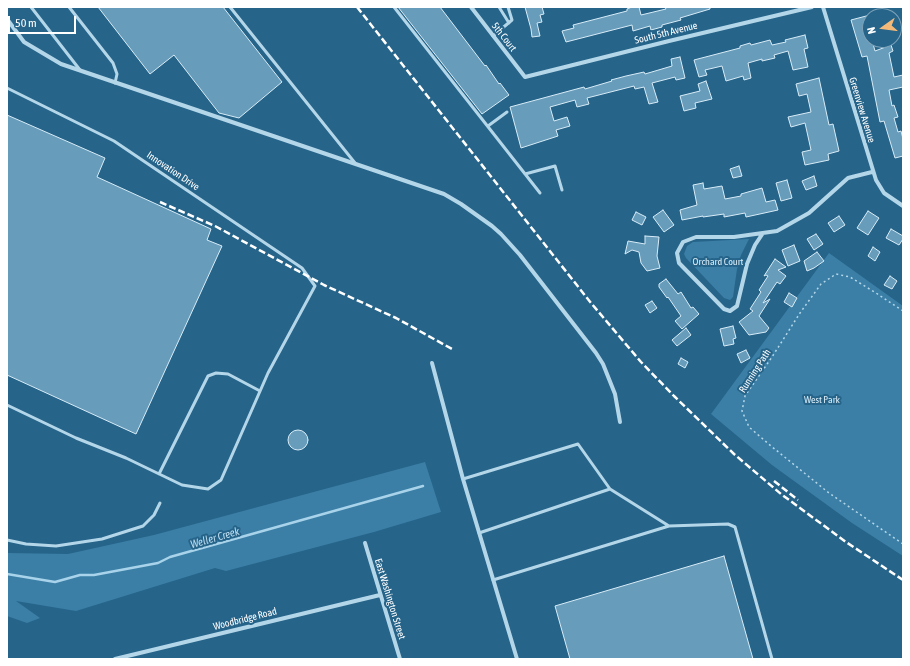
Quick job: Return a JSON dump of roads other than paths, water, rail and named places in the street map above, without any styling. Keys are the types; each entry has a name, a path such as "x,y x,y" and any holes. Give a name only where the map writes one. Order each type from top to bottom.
{"street":[{"name":"5th Court","path":"471,7 524,77"},
{"name":"South 5th Avenue","path":"524,77 669,40 812,7"},
{"name":"Greenview Avenue","path":"823,7 872,172 884,193 903,205"},
{"path":"7,19 24,42 61,64 444,194 480,217 502,234 596,352 603,364 615,394 620,422"},
{"path":"763,233 755,245 747,264 737,306 730,311 724,309 678,263 678,253 683,242 696,237 734,237 777,231 809,213 848,178 872,172"},
{"path":"432,362 463,479 517,659"},
{"name":"East Washington Street","path":"365,543 400,659"},
{"name":"Woodbridge Road","path":"115,659 380,595"}],"lane":[{"path":"31,7 81,71"},
{"path":"69,7 113,63 117,74 115,83"},
{"path":"230,7 355,164"},
{"path":"394,7 540,193"},
{"path":"499,7 509,23"},
{"path":"493,36 512,20 508,7"},
{"name":"Innovation Drive","path":"8,88 114,141 302,268 315,286 268,373 260,391"},
{"path":"488,126 507,112"},
{"path":"525,174 554,166 562,190"},
{"path":"7,405 76,438 126,458 159,474 182,485 208,489 221,480 260,391 228,374 216,373 208,376 159,474"},
{"path":"463,479 578,444 610,489 669,526"},
{"path":"479,533 610,489"},
{"path":"7,540 26,544 56,546 102,539 143,526 154,515 160,503"},
{"path":"493,580 669,526 728,524 735,527 772,659"}],"waterway":[{"name":"Weller Creek","path":"7,574 55,582 80,575 94,575 158,563 170,557 423,486"}],"railway":[{"path":"357,7 591,303 641,362 734,454 781,494 846,542 903,580"},
{"path":"160,202 215,226 324,285 396,318 452,349"},
{"path":"774,481 798,500"}],"park label":[{"name":"Orchard Court","path":"718,262"},
{"name":"West Park","path":"822,400"}]}
